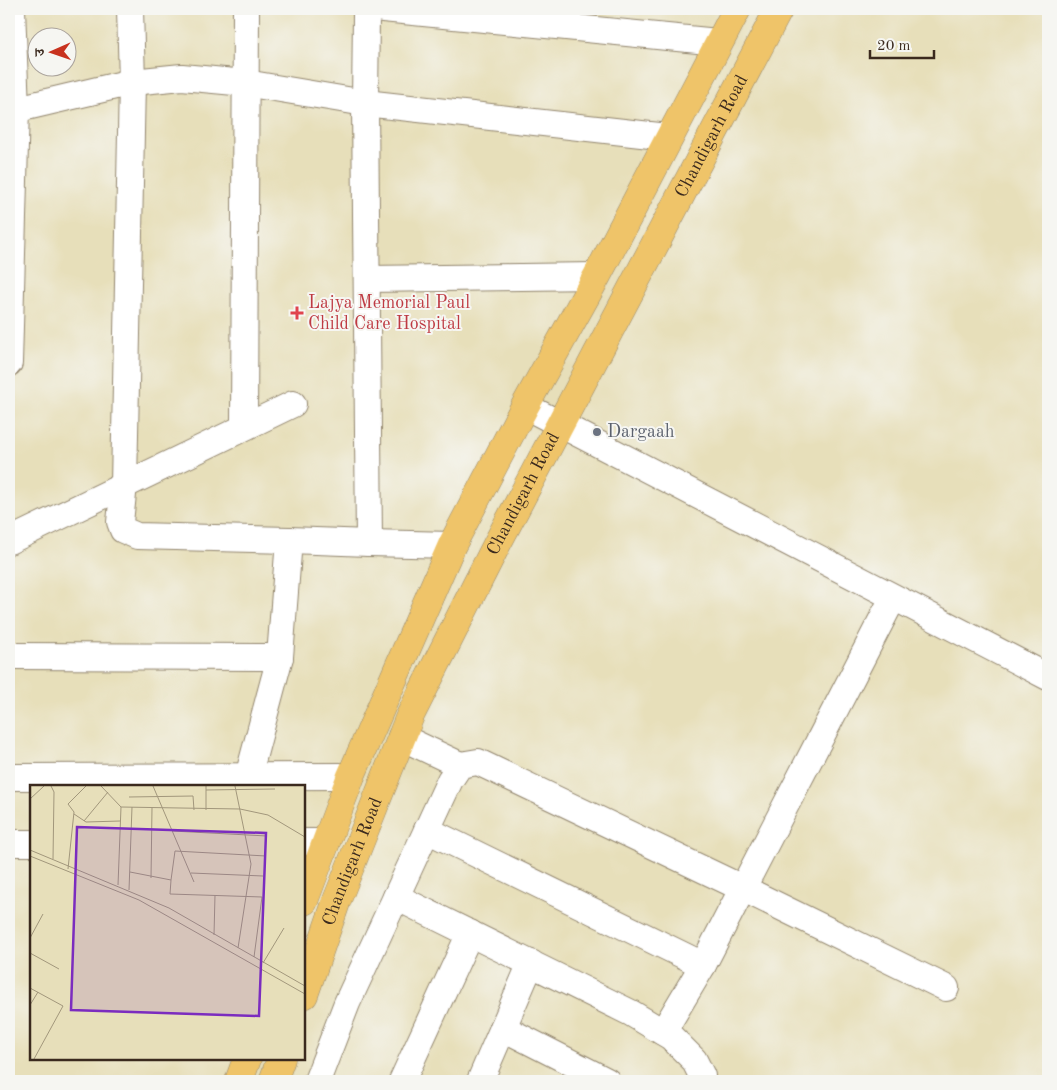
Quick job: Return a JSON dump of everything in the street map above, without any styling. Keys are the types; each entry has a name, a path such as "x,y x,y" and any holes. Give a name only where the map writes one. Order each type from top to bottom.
{"main road":[{"name":"Chandigarh Road","path":"305,897 315,842 351,776 452,545 525,406 597,276 668,137 737,9"},
{"name":"Chandigarh Road","path":"305,992 337,900 401,736 559,425 779,9"},
{"path":"239,1081 246,1060"},
{"path":"273,1081 281,1060"}],"street":[{"path":"9,362 12,9"},
{"path":"130,9 132,82 124,486 120,522 123,530 128,534 137,536 452,545"},
{"path":"244,426 246,9"},
{"path":"369,9 366,14 365,103 369,543"},
{"path":"383,9 718,42"},
{"path":"12,110 132,82 182,77 245,83 365,103 668,137"},
{"path":"368,279 597,276"},
{"path":"9,541 293,404"},
{"path":"525,406 1048,676"},
{"path":"248,776 280,657 289,540"},
{"path":"663,1032 703,965 894,598"},
{"path":"9,656 280,657"},
{"path":"401,736 460,765 478,762 946,988"},
{"path":"317,1081 347,1004 450,780 460,765"},
{"path":"9,777 351,776"},
{"path":"427,830 703,965"},
{"path":"9,843 30,843"},
{"path":"396,897 631,1013 663,1032 671,1037 694,1060 702,1076 702,1081"},
{"path":"402,1081 470,933"},
{"path":"480,1081 531,963"},
{"path":"502,1028 607,1081"}],"place":[{"name":"Lajya Memorial Paul Child Care Hospital","path":"297,313"},
{"name":"Dargaah","path":"597,432"}]}
